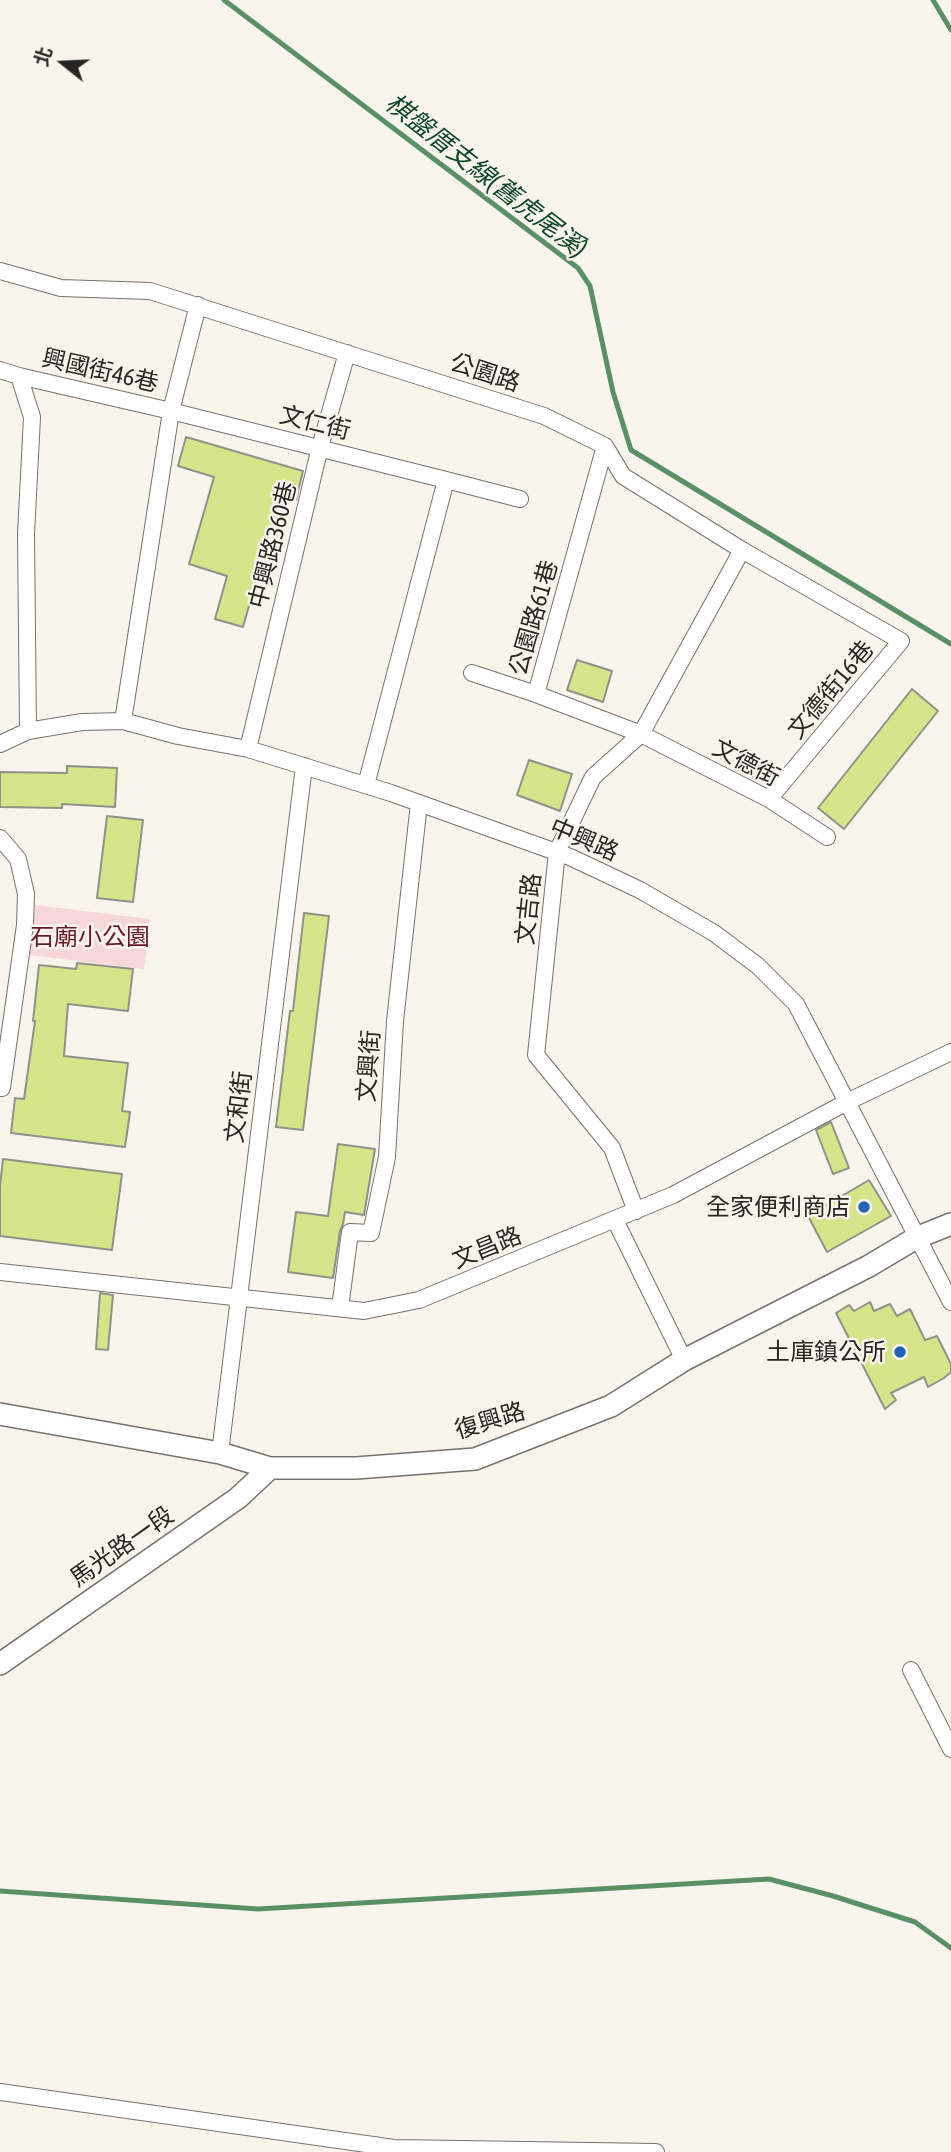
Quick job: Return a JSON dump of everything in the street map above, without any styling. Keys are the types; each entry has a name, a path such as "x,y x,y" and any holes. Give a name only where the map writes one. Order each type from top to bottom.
{"main road":[{"name":"復興路","path":"0,1414 220,1453 271,1468 356,1468 475,1459 611,1406 684,1360 869,1266 916,1238 951,1224"},
{"name":"馬光路一段","path":"0,1664 238,1498 271,1468"}],"street":[{"name":"公園路","path":"0,271 61,288 150,291 544,416 606,446"},
{"path":"123,720 171,411 198,305"},
{"name":"中興路360巷","path":"248,749 320,447 347,353"},
{"name":"興國街46巷","path":"0,370 171,411"},
{"path":"19,376 32,417 26,534 28,731"},
{"name":"文仁街","path":"171,411 520,499"},
{"path":"606,446 623,476 742,550"},
{"name":"公園路61巷","path":"606,446 536,694 641,734"},
{"path":"366,785 446,480"},
{"name":"文德街16巷","path":"742,550 901,641 769,799"},
{"name":"文吉路","path":"636,1211 612,1148 536,1055 557,852 593,777 641,734 742,550"},
{"path":"472,673 536,694"},
{"name":"中興路","path":"0,744 28,731 82,722 123,720 178,736 248,749 366,785 557,852 640,890 714,933 758,966 796,1004 951,1302"},
{"name":"文德街","path":"641,734 769,799 827,837"},
{"name":"文和街","path":"220,1453 304,766"},
{"name":"文興街","path":"341,1308 350,1232 371,1233 387,1157 395,1020 419,803"},
{"path":"0,838 18,859 26,894 2,1088"},
{"name":"文昌路","path":"0,1272 364,1311 419,1300 673,1195 847,1102 951,1052"},
{"path":"615,1220 684,1360"},
{"path":"911,1670 951,1749"},
{"path":"0,2091 394,2148 656,2152"}],"green space":[{"name":"石廟小公園","path":"35,905 150,919 144,969 29,955"}],"building":[{"path":"186,437 303,471 296,500 280,496 243,627 215,619 227,576 189,564 214,477 178,466"},
{"path":"577,660 612,671 603,702 567,690"},
{"path":"912,689 938,711 844,829 818,808"},
{"path":"529,760 572,774 560,811 517,795"},
{"path":"67,766 117,768 115,807 62,804 62,808 0,807 0,772 67,773"},
{"path":"107,816 143,820 133,902 97,898"},
{"path":"304,913 329,916 303,1130 276,1127"},
{"path":"77,963 133,969 128,1011 68,1004 64,1056 128,1063 122,1111 130,1112 125,1147 11,1133 15,1098 24,1099 35,1021 39,965 76,969"},
{"path":"831,1122 849,1168 833,1174 816,1130"},
{"path":"338,1144 375,1149 364,1215 345,1212 333,1278 288,1272 296,1212 328,1216"},
{"path":"3,1159 122,1174 112,1250 0,1236"},
{"path":"869,1180 891,1216 827,1252 808,1216"},
{"path":"100,1293 113,1295 108,1350 96,1349"},
{"name":"土庫鎮公所","path":"870,1302 874,1311 890,1304 897,1316 910,1309 925,1340 937,1336 951,1364 951,1372 928,1387 924,1377 891,1393 896,1400 885,1409 836,1313 849,1305 854,1311"}],"waterway":[{"name":"棋盤厝支線(舊虎尾溪)","path":"224,0 578,268 590,286 613,392 631,450 951,644"},
{"path":"933,0 951,30"},
{"path":"0,1891 258,1909 769,1879 915,1922 951,1948"}],"place":[{"name":"全家便利商店","path":"864,1207"},
{"name":"土庫鎮公所","path":"900,1352"}]}
